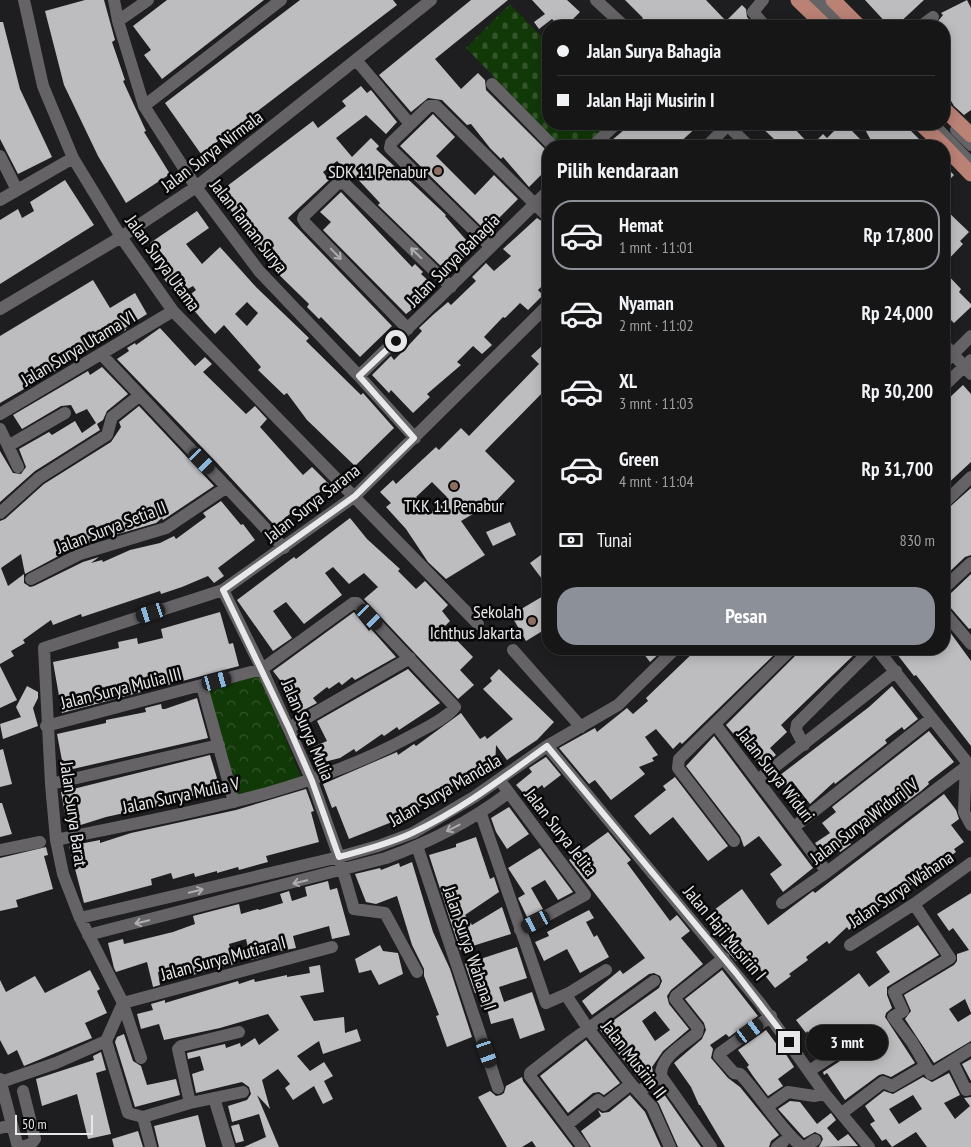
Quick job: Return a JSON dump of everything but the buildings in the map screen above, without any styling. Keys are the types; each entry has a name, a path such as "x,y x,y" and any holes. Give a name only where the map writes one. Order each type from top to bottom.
{"main road":[{"path":"798,0 819,20"},
{"path":"833,0 854,20"},
{"path":"950,115 971,135"},
{"path":"927,130 936,140"},
{"path":"950,155 971,174"}],"street":[{"name":"Jalan Surya Utama","path":"24,0 43,86 73,158 120,237 173,310 478,624"},
{"name":"Jalan Taman Surya","path":"114,0 118,21 144,106 196,187 259,271 359,376 414,438"},
{"path":"118,21 148,0"},
{"path":"144,106 281,0"},
{"name":"Jalan Surya Nirmala","path":"0,310 120,237 196,187 357,61 431,0"},
{"path":"596,0 618,20"},
{"path":"760,20 753,12 763,0"},
{"path":"810,0 830,20"},
{"path":"823,0 843,20"},
{"path":"929,20 933,17"},
{"path":"357,61 410,124"},
{"path":"492,84 547,140"},
{"path":"491,246 390,148 391,143 429,106 436,106 542,210"},
{"path":"950,124 971,145"},
{"path":"599,140 610,130"},
{"path":"713,140 722,130"},
{"path":"734,130 743,140"},
{"path":"939,130 949,140"},
{"path":"950,141 971,163"},
{"path":"0,156 17,190"},
{"path":"0,200 73,158"},
{"path":"408,329 306,224 304,216 337,184 344,183 451,287"},
{"name":"Jalan Surya Bahagia","path":"359,376 542,196"},
{"name":"Jalan Surya Utama VI","path":"0,414 173,310"},
{"name":"Jalan Surya Sarana","path":"44,648 223,590 355,496 542,314"},
{"path":"950,357 971,336"},
{"path":"101,354 284,548"},
{"path":"950,360 969,367"},
{"path":"950,381 969,367"},
{"path":"2,506 39,478 107,435 112,417 139,396"},
{"path":"8,446 65,413"},
{"path":"0,429 18,467"},
{"path":"950,497 970,479"},
{"name":"Jalan Surya Setia II","path":"31,580 80,554 166,528 227,487"},
{"path":"950,582 971,563"},
{"name":"Jalan Surya Mulia","path":"223,590 262,669 312,781 339,857 354,908 386,913 417,972"},
{"path":"262,669 353,603 356,603 410,658 289,728"},
{"path":"950,619 971,643"},
{"name":"Jalan Surya Barat","path":"44,648 46,726 56,840 63,874 80,918 123,1003 141,1058"},
{"path":"513,650 580,727"},
{"name":"Jalan Surya Mandala","path":"80,918 339,857 378,846 413,833 499,780 547,746 618,705 670,655"},
{"path":"734,841 678,768 679,759 785,655"},
{"path":"804,745 796,730 797,724 866,655"},
{"path":"882,655 966,761 963,806 964,816 971,825"},
{"name":"Jalan Surya Mulia V","path":"56,840 234,802 312,781 392,746 453,710 454,703 410,658"},
{"name":"Jalan Surya Mulia III","path":"46,726 262,669"},
{"path":"758,780 896,671"},
{"path":"202,686 234,802"},
{"path":"794,827 932,718"},
{"name":"Jalan Surya Widuri","path":"715,724 827,872"},
{"path":"51,784 219,746"},
{"name":"Jalan Haji Musirin I","path":"547,746 771,1016 825,1094 869,1147"},
{"name":"Jalan Surya Widuri IV","path":"782,904 967,766"},
{"name":"Jalan Surya Jelita","path":"499,780 585,895 520,930"},
{"name":"Jalan Surya Mandala","path":"88,935 343,871 417,846 481,814 508,793"},
{"path":"481,814 546,1003 566,995 606,970"},
{"path":"0,850 40,842"},
{"name":"Jalan Surya Wahana I","path":"417,846 498,1088"},
{"name":"Jalan Surya Wahana","path":"850,945 914,904 971,863"},
{"path":"914,904 950,958 894,992 902,1011 893,1017 912,1042 931,1074 971,1048"},
{"name":"Jalan Surya Mutiara I","path":"123,1003 332,947"},
{"path":"568,1124 598,1100 604,1105 661,1076 661,1068 664,1061 696,1035 698,1029 675,998 724,958"},
{"path":"583,1147 568,1124 530,1075 571,1041 654,982"},
{"name":"Jalan Musirin II","path":"566,995 589,1030 652,1107 670,1147"},
{"path":"123,1003 106,1042 125,1110 132,1115 143,1118 190,1103 243,1092"},
{"path":"771,1016 720,1054 734,1073 740,1074 768,1106 792,1137 808,1145"},
{"path":"190,1103 178,1049 180,1046 239,1032"},
{"path":"23,1091 35,1139 31,1144 20,1147 6,1127 1,1081 56,1063 106,1042"},
{"path":"809,1071 846,1047"},
{"path":"952,1061 966,1090 971,1089"},
{"path":"842,1113 883,1082 892,1086 926,1066"},
{"name":"Jalan Musirin II","path":"661,1076 711,1147"},
{"path":"768,1106 788,1092 814,1096 825,1094"},
{"path":"214,1098 229,1147"},
{"path":"143,1118 151,1147"}],"green space":[{"path":"510,4 542,37 542,126 466,48"},
{"path":"545,130 603,130 591,140 555,140"},
{"path":"260,675 302,780 235,799 206,691"}],"place":[{"name":"SDK 11 Penabur","path":"438,171"},
{"name":"TKK 11 Penabur","path":"454,486"},
{"name":"Sekolah Ichthus Jakarta","path":"532,621"}],"route":[{"path":"396,341 359,376 414,438 355,496 223,590 289,728 312,781 339,857 378,846 413,833 474,797 547,746 736,973 771,1016 789,1042"}]}
